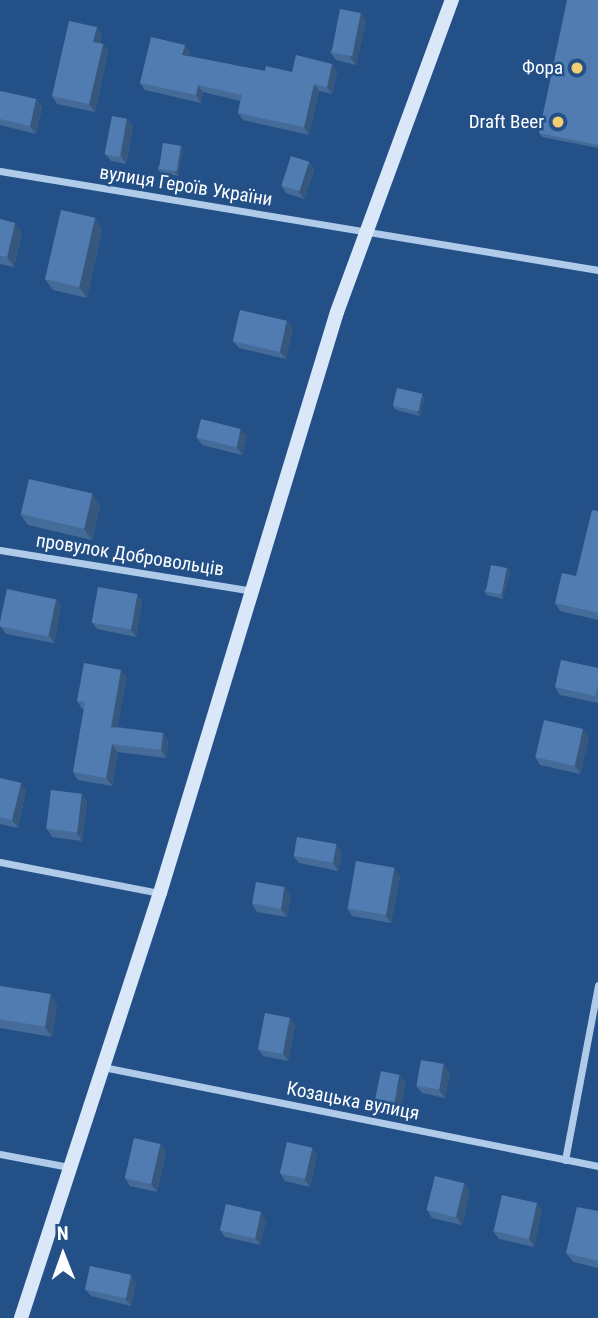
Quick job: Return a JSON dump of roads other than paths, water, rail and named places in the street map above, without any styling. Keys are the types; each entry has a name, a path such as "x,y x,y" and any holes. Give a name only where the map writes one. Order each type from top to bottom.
{"street":[{"path":"21,1318 160,894 255,591 337,312 452,0"},
{"name":"вулиця Героїв України","path":"0,171 598,270"},
{"name":"провулок Добровольців","path":"0,550 255,591"},
{"path":"0,862 160,894"},
{"path":"565,1160 598,985"},
{"name":"Козацька вулиця","path":"103,1067 598,1166"},
{"path":"0,1154 69,1167"}],"place":[{"name":"Фора","path":"577,68"},
{"name":"Draft Beer","path":"558,122"}]}
